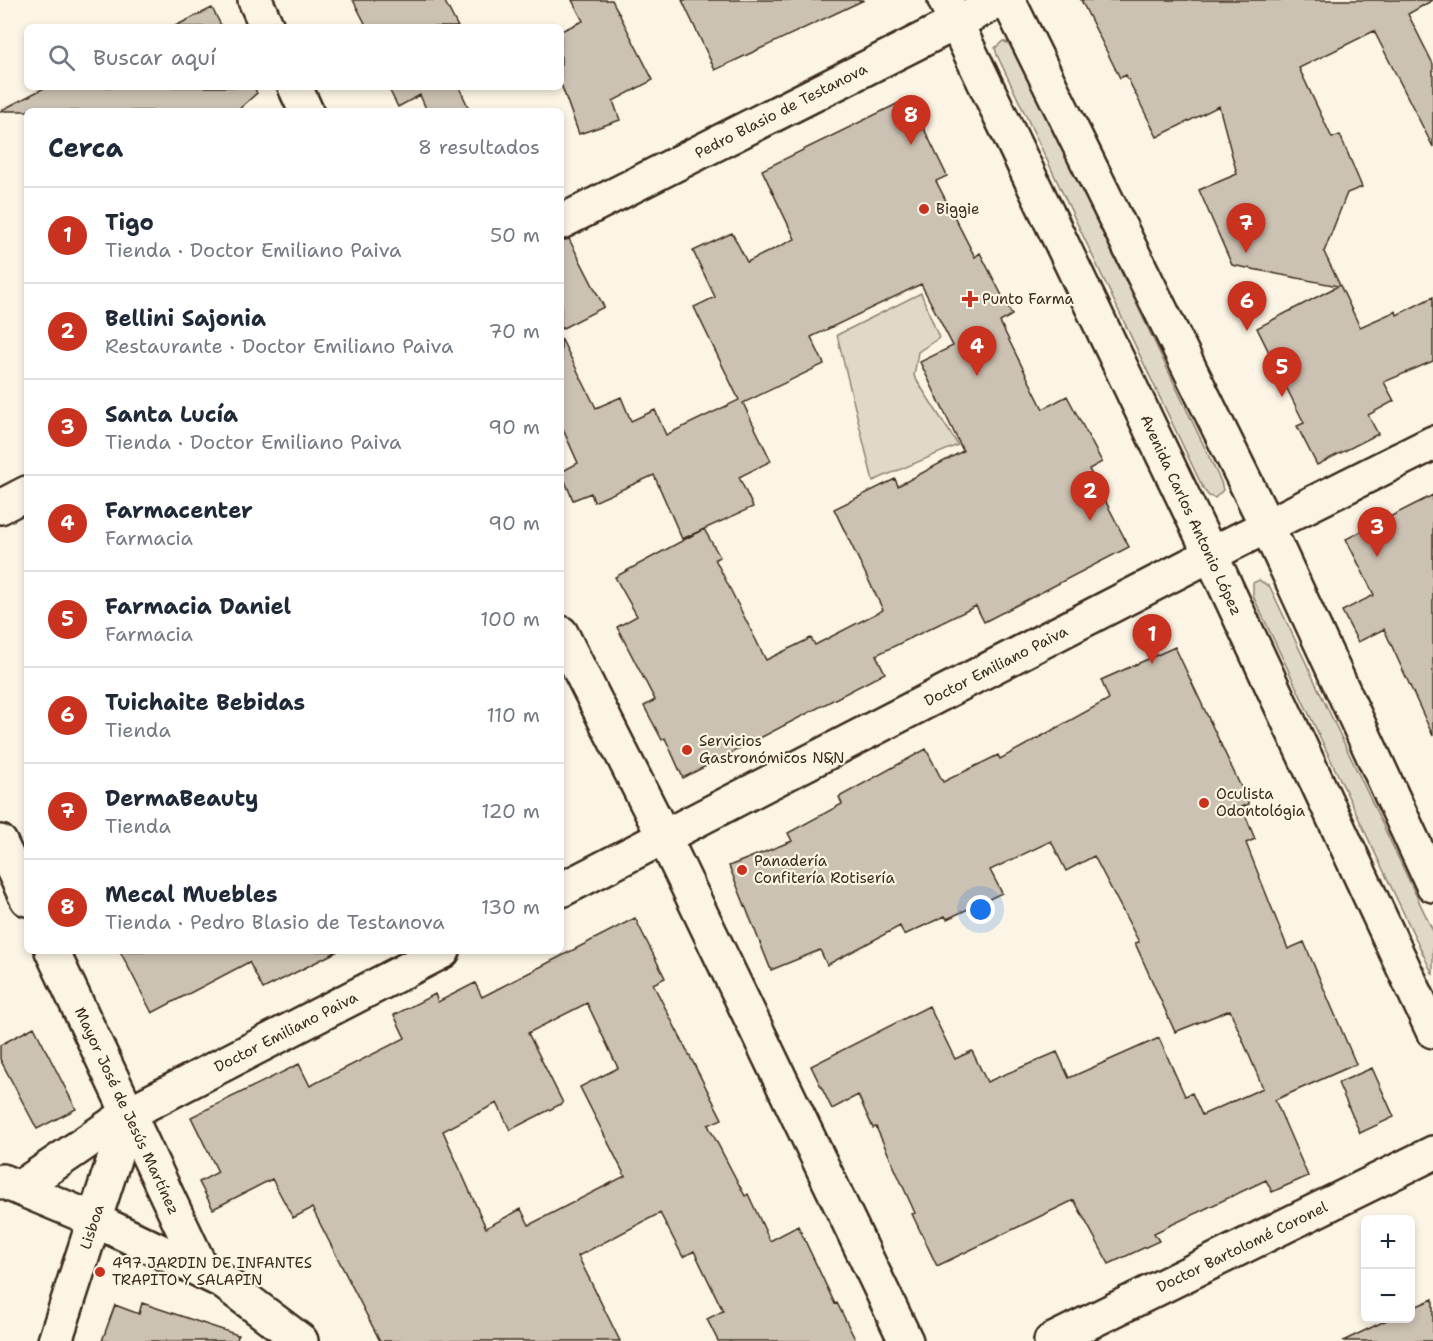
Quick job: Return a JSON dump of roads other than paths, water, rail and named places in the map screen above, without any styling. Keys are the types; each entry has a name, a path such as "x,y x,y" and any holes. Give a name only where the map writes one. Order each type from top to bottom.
{"street":[{"path":"255,0 266,24"},
{"name":"Pedro Blasio de Testanova","path":"564,220 951,11 1001,0"},
{"path":"1008,0 1267,526 1433,885"},
{"name":"Avenida Carlos Antonio López","path":"951,11 1211,555 1433,1031"},
{"path":"296,90 305,108"},
{"name":"Doctor Emiliano Paiva","path":"564,888 1267,526 1433,443"},
{"path":"0,507 24,495"},
{"path":"564,639 664,837 906,1341"},
{"path":"0,842 24,893"},
{"name":"Mayor José de Jesús Martínez","path":"53,954 202,1272"},
{"name":"Doctor Emiliano Paiva","path":"10,1184 129,1113 437,954"},
{"name":"Lisboa","path":"55,1341 129,1113"},
{"name":"Doctor Bartolomé Coronel","path":"1051,1341 1433,1153"},
{"path":"10,1184 94,1220 222,1281 301,1341"}],"place":[{"name":"Mecal Muebles","path":"911,145"},
{"name":"Biggie","path":"924,209"},
{"name":"DermaBeauty","path":"1246,253"},
{"name":"Punto Farma","path":"970,299"},
{"name":"Tuichaite Bebidas","path":"1247,331"},
{"name":"Farmacenter","path":"977,376"},
{"name":"Farmacia Daniel","path":"1282,397"},
{"name":"Bellini Sajonia","path":"1090,521"},
{"name":"Santa Lucía","path":"1377,557"},
{"name":"Tigo","path":"1152,664"},
{"name":"Servicios Gastronómicos N&N","path":"687,750"},
{"name":"Oculista Odontológia","path":"1204,803"},
{"name":"Panadería Confitería Rotisería","path":"742,870"},
{"name":"497 JARDIN DE INFANTES TRAPITO Y SALAPIN","path":"100,1272"}]}
